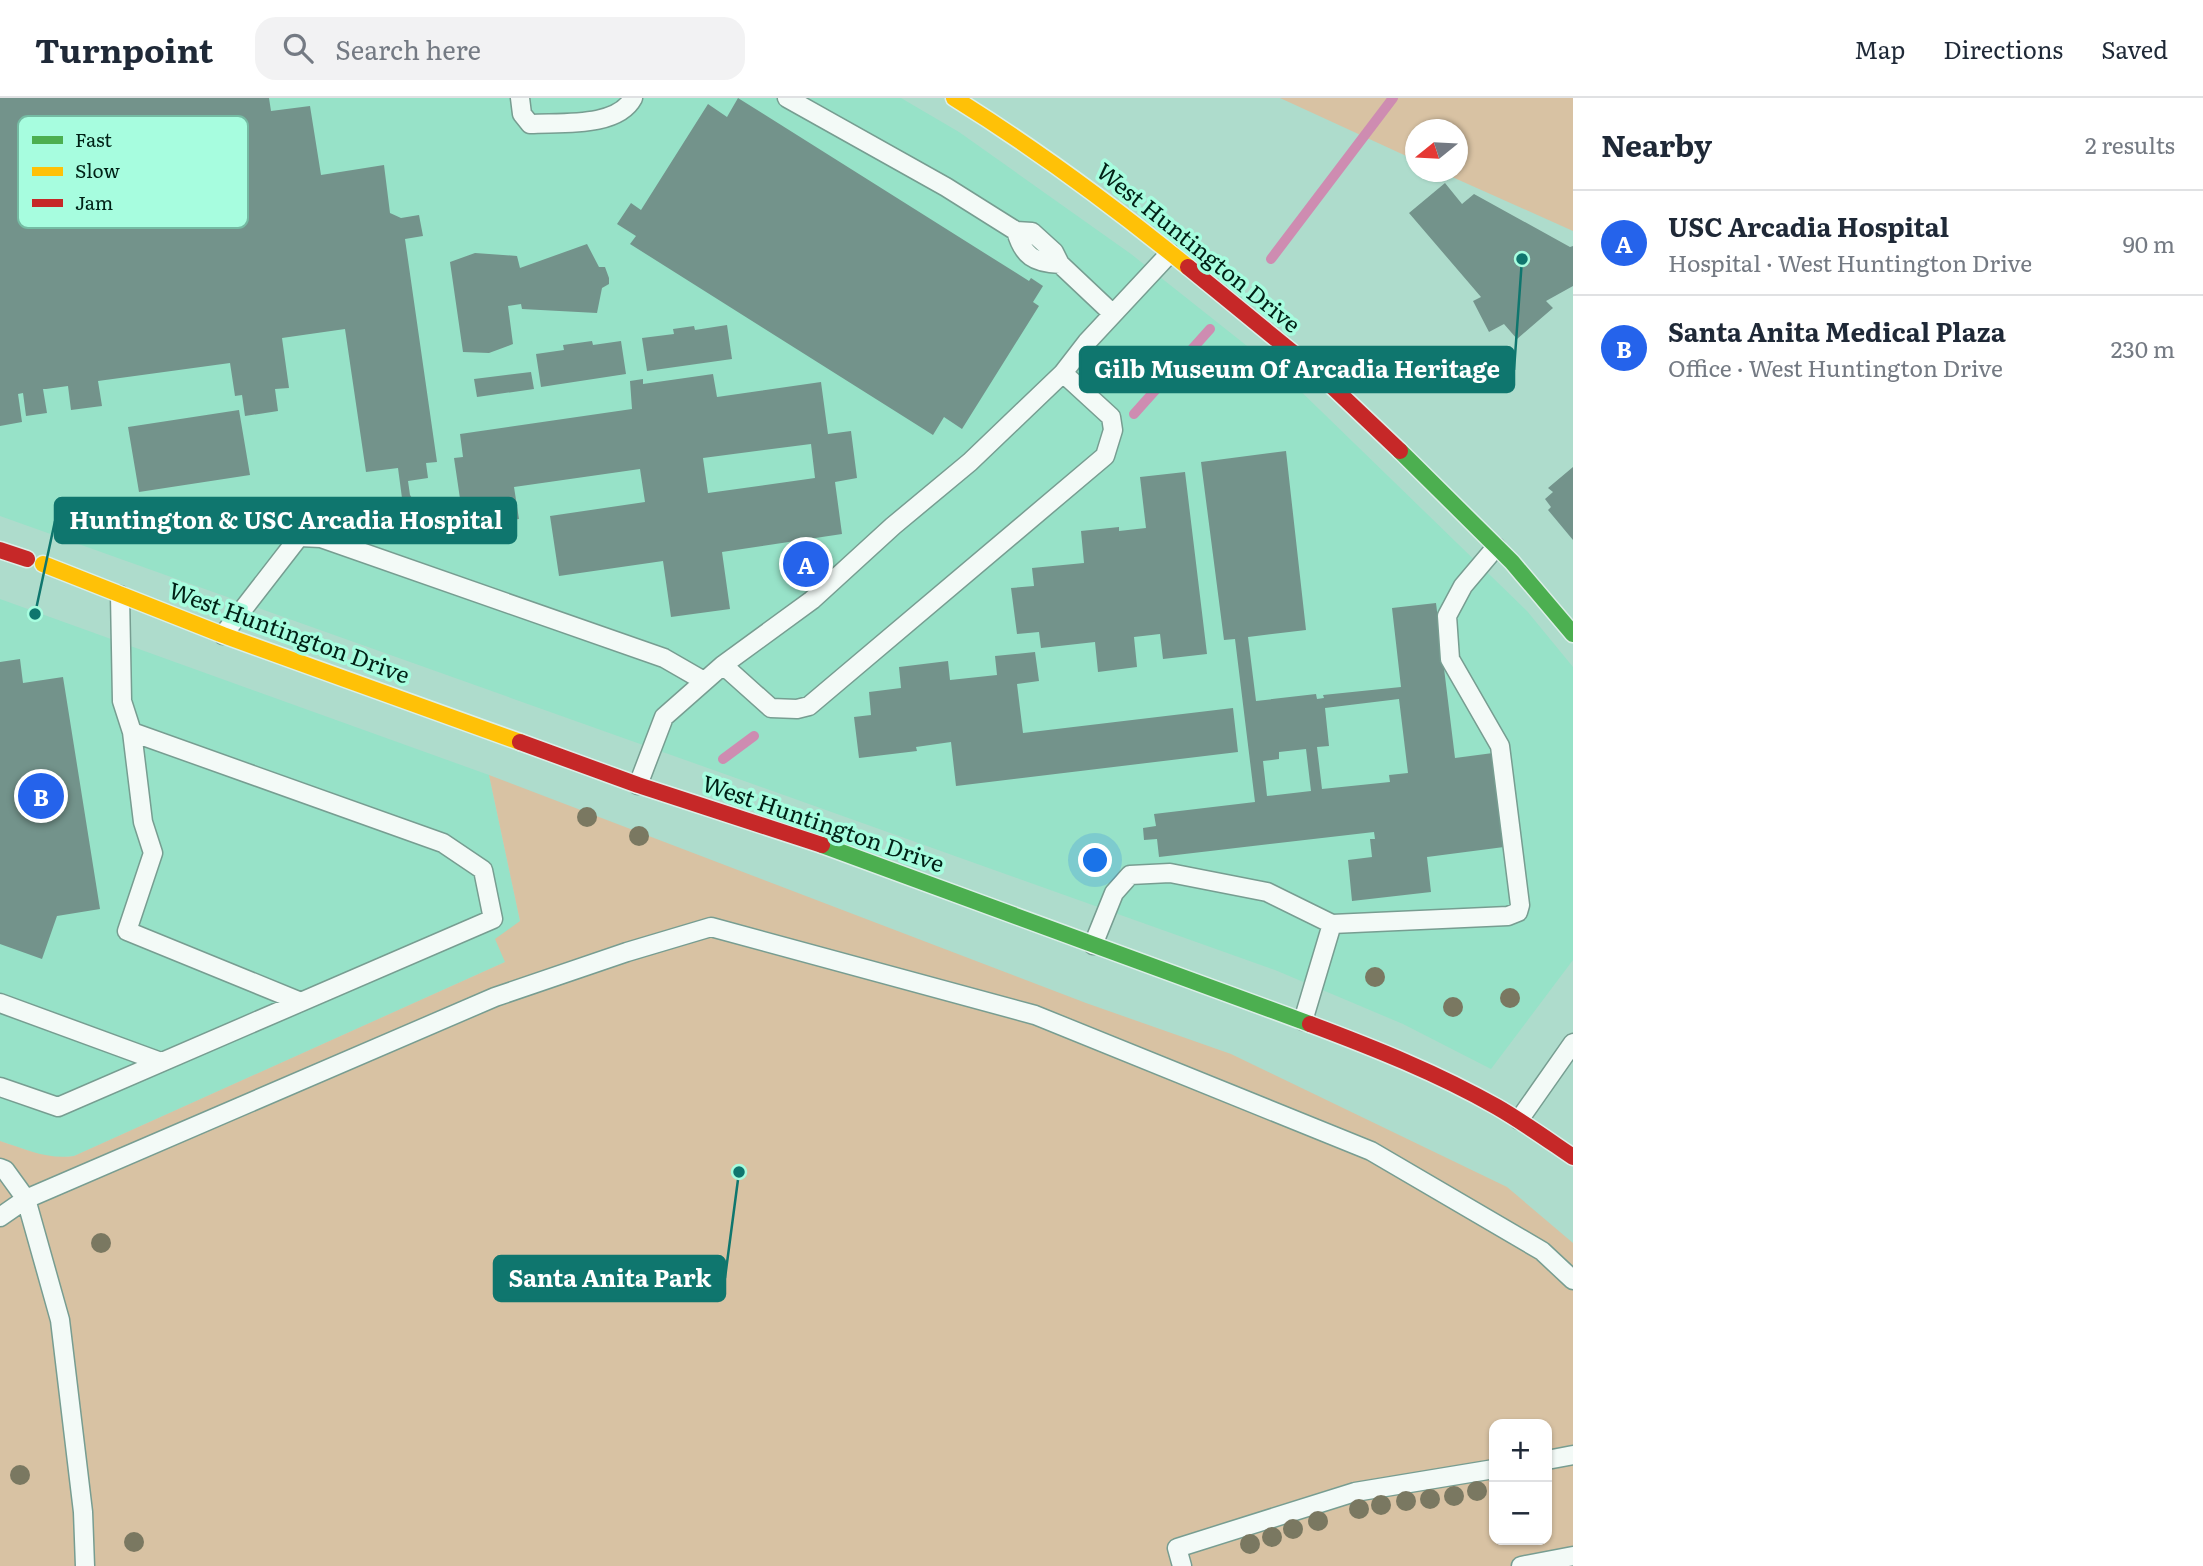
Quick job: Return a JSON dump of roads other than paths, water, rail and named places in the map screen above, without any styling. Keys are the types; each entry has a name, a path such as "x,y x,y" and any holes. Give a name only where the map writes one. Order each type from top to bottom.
{"main road":[{"name":"West Huntington Drive","path":"954,98 1071,175 1319,374 1450,498 1573,634"},
{"name":"West Huntington Drive","path":"0,550 223,635 638,785 792,834 1303,1021 1413,1065 1519,1121 1573,1157"}],"lane":[{"path":"520,98 522,114 530,124 601,120 621,114 629,107 633,98"},
{"path":"787,98 946,187 1016,231 1020,248 1042,263 1060,264 1113,314"},
{"path":"638,785 664,717 723,665 812,600 970,462 1063,373 1170,253"},
{"path":"723,665 771,708 797,709 809,706 1105,456 1113,430 1111,417 1063,373"},
{"path":"223,635 299,537 321,538 664,658 704,681"},
{"path":"1093,945 1114,893 1130,875 1170,873 1267,892 1332,924 1508,916 1518,912 1520,905 1500,746 1450,659 1447,617 1463,586 1496,547"},
{"path":"120,595 122,701 132,732 143,822 153,853 127,930 301,1002"},
{"path":"0,1087 58,1107 493,919 483,870 443,843 132,732"},
{"path":"1303,1021 1332,924"},
{"path":"0,1217 26,1199 495,997 627,952 711,927 1035,1015 1360,1146 1542,1251 1573,1280"},
{"path":"0,1003 161,1062"},
{"path":"1519,1121 1573,1043"},
{"path":"0,1168 5,1170 26,1199 60,1320 83,1512 85,1566"},
{"path":"1552,1459 1573,1455"},
{"path":"1182,1566 1177,1548 1355,1492 1489,1469"},
{"path":"1521,1566 1573,1556"}],"waterway":[{"path":"1271,259 1393,98"},
{"path":"1134,414 1210,329"},
{"path":"723,759 754,736"}],"place":[{"name":"Gilb Museum Of Arcadia Heritage","path":"1522,259"},
{"name":"USC Arcadia Hospital","path":"806,564"},
{"name":"Huntington & USC Arcadia Hospital","path":"35,614"},
{"name":"Santa Anita Medical Plaza","path":"41,796"},
{"name":"Santa Anita Park","path":"739,1172"}]}
